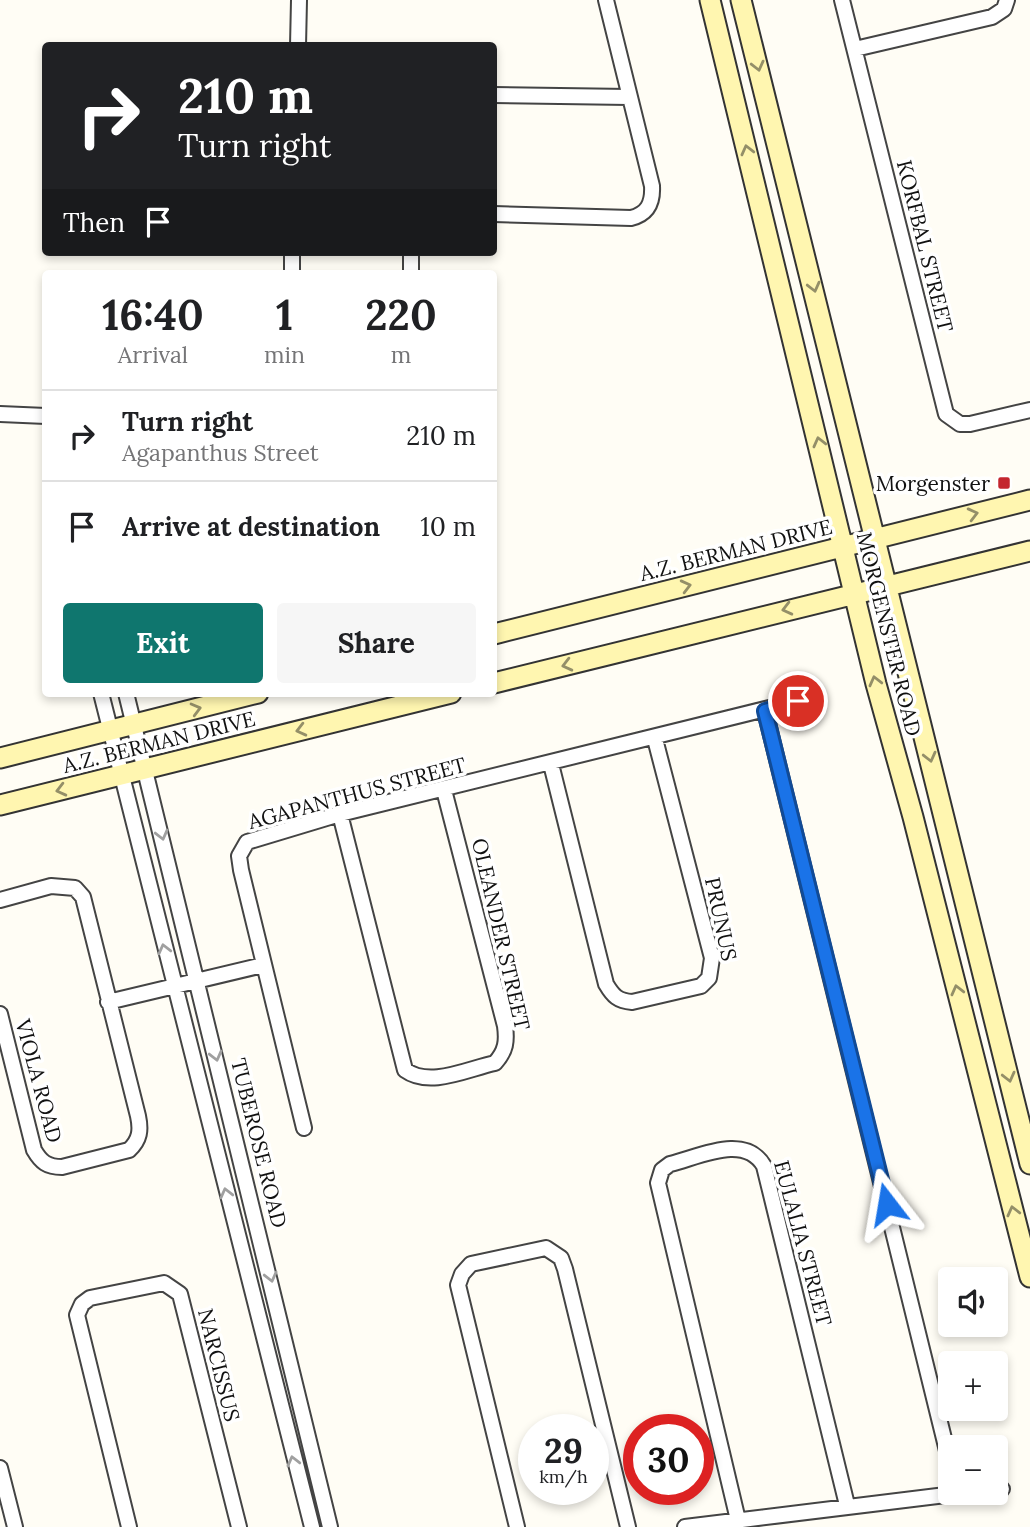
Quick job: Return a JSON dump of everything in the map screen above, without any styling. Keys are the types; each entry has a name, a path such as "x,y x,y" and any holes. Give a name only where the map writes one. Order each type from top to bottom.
{"main road":[{"name":"MORGENSTER ROAD","path":"710,0 854,593 1030,1277"},
{"name":"MORGENSTER ROAD","path":"741,0 877,539 1030,1164"},
{"name":"A.Z. BERMAN DRIVE","path":"497,633 1030,500"},
{"path":"497,682 887,584 1030,551"},
{"name":"A.Z. BERMAN DRIVE","path":"0,758 243,697"},
{"name":"A.Z. BERMAN DRIVE","path":"0,806 435,697"}],"street":[{"path":"298,42 299,0"},
{"path":"497,214 631,218 643,215 652,197 652,186 606,0"},
{"name":"KORFBAL STREET","path":"842,0 946,414 951,420 970,424 1030,410"},
{"path":"855,49 992,17 1004,9 1007,0"},
{"path":"497,95 629,97"},
{"path":"0,414 42,416"},
{"path":"102,697 306,1524 329,1520"},
{"name":"TUBEROSE ROAD","path":"127,697 329,1520"},
{"name":"AGAPANTHUS STREET","path":"304,1128 241,870 239,856 242,846 253,837 340,814 655,739 798,701"},
{"path":"765,711 943,1435"},
{"name":"PRUNUS","path":"551,764 606,984 612,994 621,1001 632,1002 701,986 709,978 712,958 655,739"},
{"name":"OLEANDER STREET","path":"340,814 405,1070 417,1078 429,1079 495,1063 503,1055 507,1042 444,790"},
{"name":"VIOLA ROAD","path":"0,900 51,886 75,888 83,897 138,1116 139,1136 129,1150 62,1167 50,1167 40,1161 34,1150 0,1014"},
{"path":"108,1002 263,965"},
{"name":"EULALIA STREET","path":"738,1520 658,1183 662,1170 670,1164 737,1147 752,1151 764,1166 847,1505"},
{"path":"517,1527 458,1285 462,1274 471,1264 546,1248 561,1258 565,1269 628,1527"},
{"name":"NARCISSUS","path":"129,1527 77,1315 82,1304 90,1298 164,1283 180,1294 239,1527"},
{"path":"0,1468 15,1527"},
{"path":"685,1527 938,1495"}],"place":[{"name":"Morgenster","path":"1004,483"}],"route":[{"path":"798,701 765,711 887,1204"}]}
